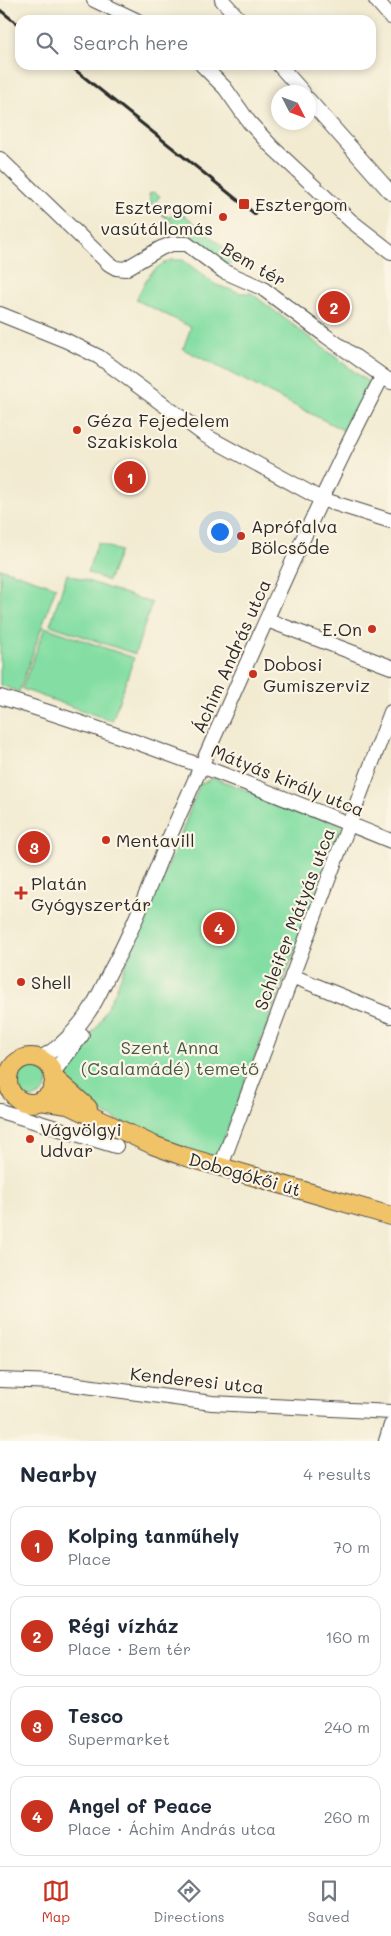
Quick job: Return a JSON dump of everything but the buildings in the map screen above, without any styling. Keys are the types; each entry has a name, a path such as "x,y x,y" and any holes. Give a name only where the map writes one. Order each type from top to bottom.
{"main road":[{"path":"37,1058 47,1065 53,1075 50,1093 40,1101 24,1102 6,1091 8,1084 5,1072 21,1060 37,1058"},
{"name":"Dobogókői út","path":"53,1075 104,1121"},
{"name":"Dobogókői út","path":"40,1101 68,1105 153,1145 391,1216"}],"street":[{"path":"94,0 126,15"},
{"path":"222,0 236,15"},
{"path":"376,0 391,17"},
{"path":"207,70 219,81 257,132 277,153 351,221 391,252"},
{"path":"283,70 297,85"},
{"path":"316,108 391,193"},
{"name":"Bem tér","path":"0,160 109,264 116,268 126,269 161,248 177,244 190,246 223,271 262,288 387,380"},
{"path":"0,314 67,341 99,357 206,436 321,499 391,521"},
{"name":"Áchim András utca","path":"37,1058 44,1056 57,1047 82,1020 95,1002 121,954 164,851 321,499 387,380"},
{"path":"267,620 391,666"},
{"name":"Mátyás király utca","path":"0,697 85,724 202,766 391,841"},
{"name":"Schleifer Mátyás utca","path":"221,1166 391,712"},
{"name":"Áchim András utca","path":"53,1075 107,997 121,954"},
{"path":"292,976 391,1016"},
{"path":"0,1111 116,1146"},
{"name":"Kenderesi utca","path":"0,1380 56,1382 212,1403 391,1412"},
{"path":"386,1441 391,1424"}],"green space":[{"path":"154,192 160,196 153,205 169,218 177,209 233,255 233,263 226,265 155,209 151,205 149,194"},
{"path":"171,260 183,260 216,285 241,293 251,293 372,385 347,432 183,349 191,327 136,300 153,271"},
{"path":"98,543 120,551 108,581 87,572"},
{"path":"0,568 56,587 19,692 0,685"},
{"path":"67,574 152,603 135,654 50,625"},
{"path":"45,627 134,658 112,721 22,689"},
{"name":"Szent Anna (Csalamádé) temető","path":"214,778 342,826 218,1154 207,1156 162,1140 94,1109 69,1083 67,1069 72,1055 97,1027 115,992 154,892 174,853 200,784"},
{"path":"30,1062 37,1063 43,1067 47,1073 47,1087 43,1093 37,1097 30,1098 23,1097 17,1093 13,1087 12,1080 13,1073 17,1067 23,1063"}],"railway":[{"path":"0,10 15,22"},
{"path":"75,70 255,214"}],"place":[{"name":"Esztergom","path":"244,204"},
{"name":"Esztergomi vasútállomás","path":"223,217"},
{"name":"Régi vízház","path":"334,307"},
{"name":"Géza Fejedelem Szakiskola","path":"77,430"},
{"name":"Kolping tanműhely","path":"130,477"},
{"name":"Aprófalva Bölcsőde","path":"241,536"},
{"name":"E.On","path":"372,629"},
{"name":"Dobosi Gumiszerviz","path":"253,674"},
{"name":"Mentavill","path":"106,840"},
{"name":"Tesco","path":"34,847"},
{"name":"Platán Gyógyszertár","path":"21,893"},
{"name":"Angel of Peace","path":"219,928"},
{"name":"Shell","path":"21,982"},
{"name":"Vágvölgyi Udvar","path":"30,1139"}]}
